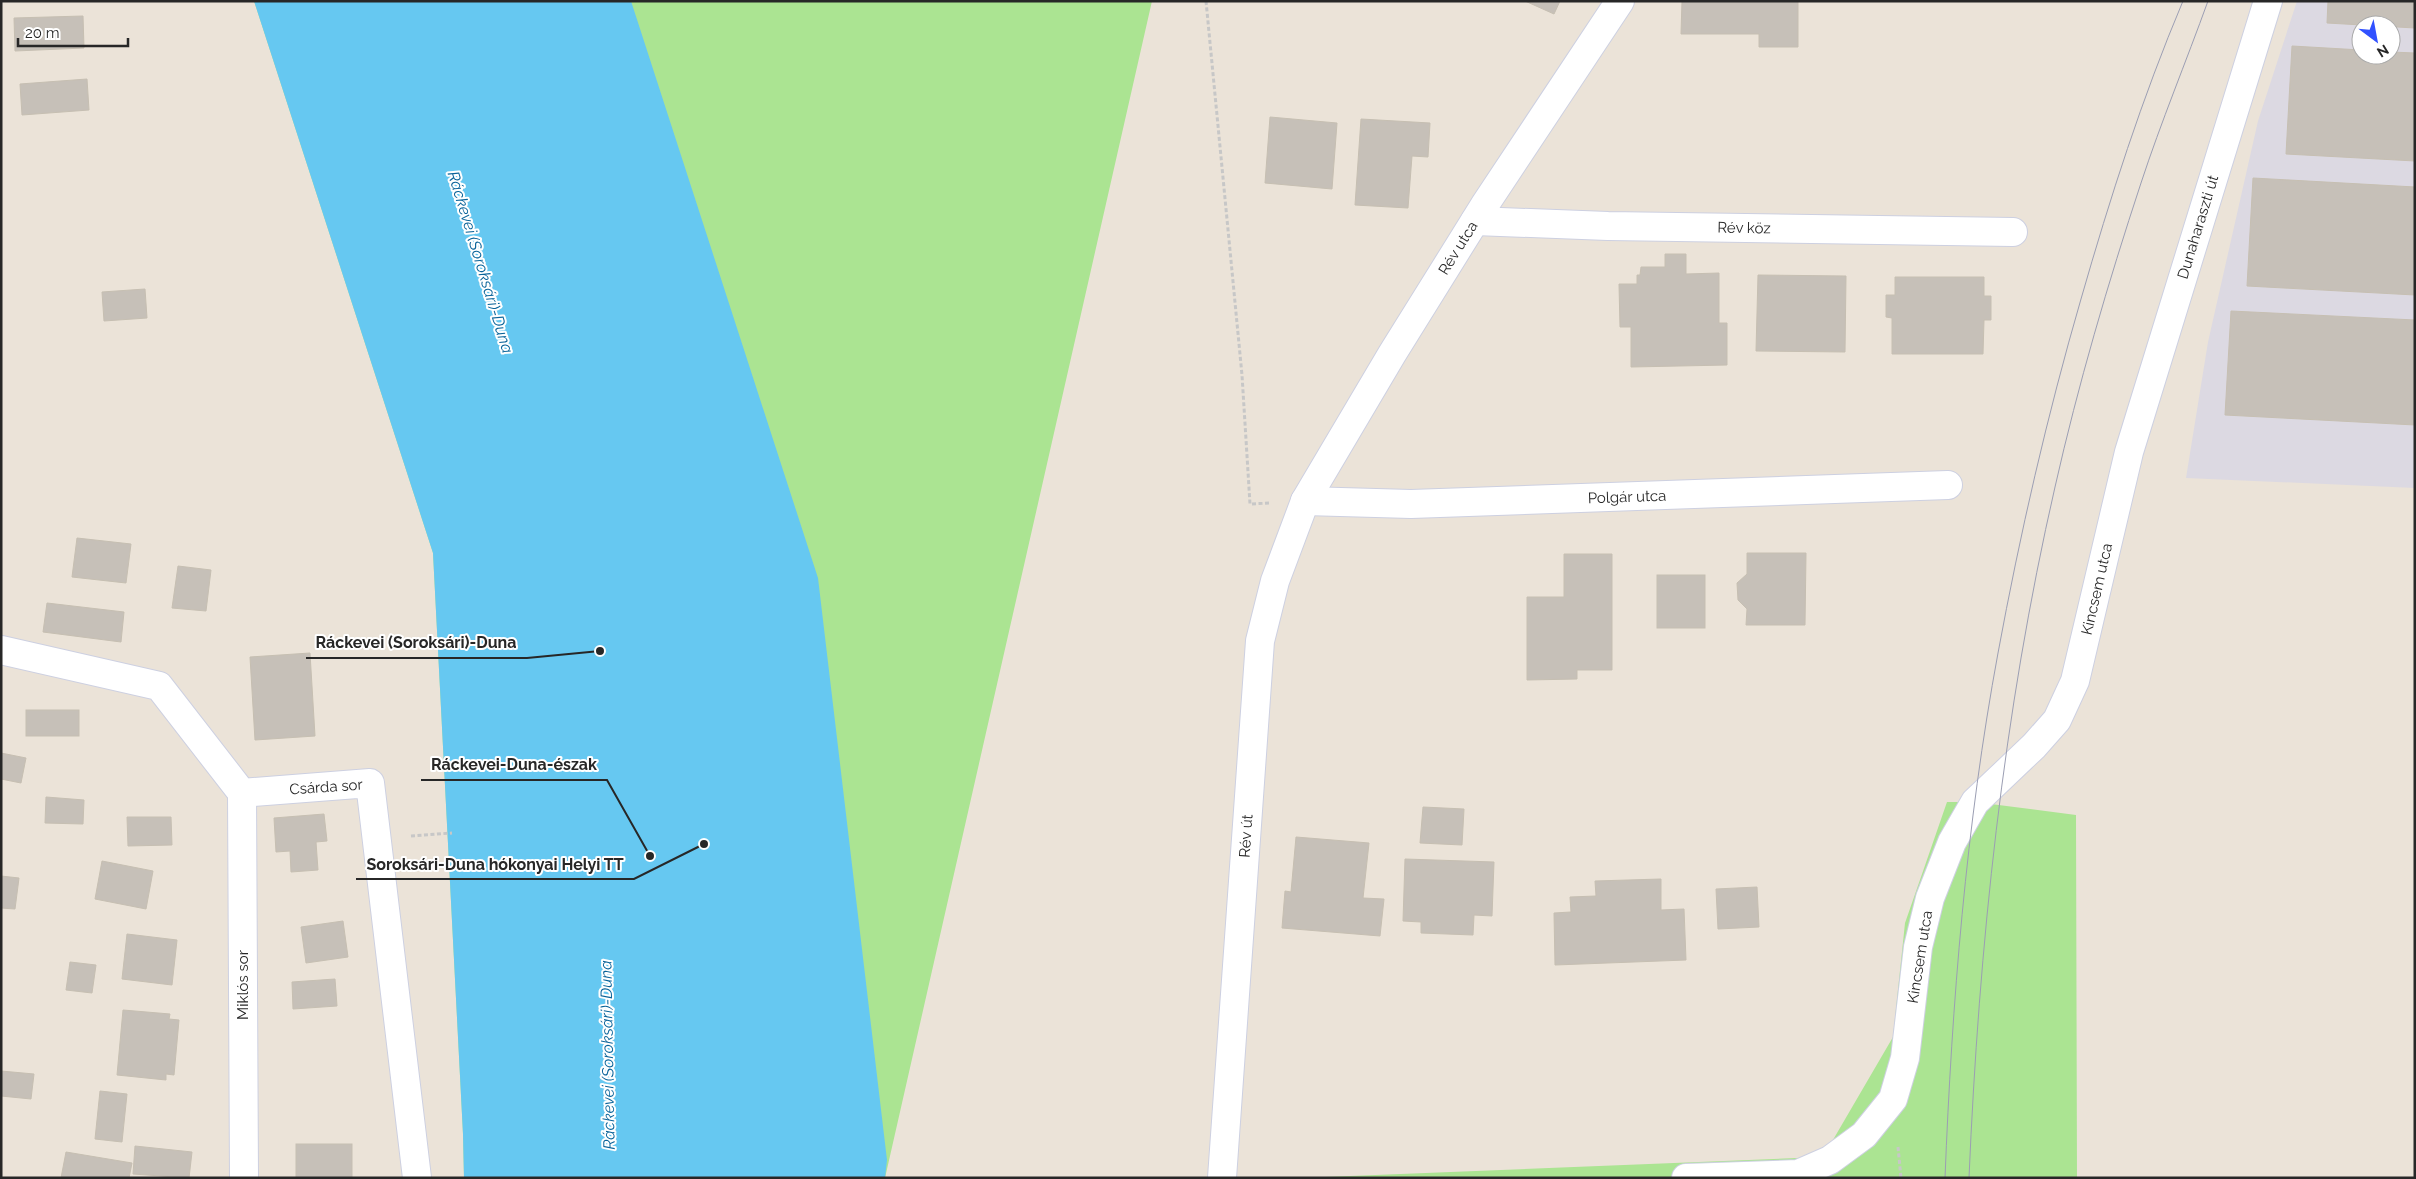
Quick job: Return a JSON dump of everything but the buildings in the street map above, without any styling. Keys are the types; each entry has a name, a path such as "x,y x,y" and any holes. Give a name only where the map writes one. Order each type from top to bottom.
{"street":[{"name":"Rév utca","path":"1305,501 1392,354 1475,221 1620,1"},
{"name":"Dunaharaszti út","path":"2129,452 2268,1"},
{"name":"Rév köz","path":"1475,221 1608,226 2013,232"},
{"name":"Kincsem utca","path":"1686,1178 1798,1174 1830,1160 1864,1135 1893,1099 1905,1058 1918,947 1930,898 1952,842 1975,802 2034,746 2057,720 2075,681 2129,452"},
{"name":"Polgár utca","path":"1305,501 1411,504 1948,485"},
{"name":"Rév út","path":"1222,1178 1260,641 1275,581 1305,501"},
{"path":"1,650 159,686 242,793"},
{"name":"Csárda sor","path":"242,793 370,783 417,1178"},
{"name":"Miklós sor","path":"242,793 244,1178"}],"path":[{"path":"1206,1 1242,375 1250,504 1305,501"},
{"path":"411,836 452,833"}],"shaded area":[{"path":"2297,1 2415,1 2415,488 2186,478 2208,342 2258,121"}],"green space":[{"path":"254,1 1152,1 885,1178 464,1178 433,553"},
{"path":"1947,802 1975,802 2076,815 2077,1178 1300,1178 1823,1157 1893,1037 1905,923"}],"water":[{"path":"254,1 631,1 818,578 887,1160 885,1178 464,1178 433,553"}],"tram line":[{"path":"1945,1178 1956,980 1969,849 1987,718 2015,564 2046,431 2092,261 2140,111 2183,1"},
{"path":"1969,1178 1979,1004 1996,830 2021,658 2037,572 2064,449 2105,296 2149,160 2208,1"}],"place":[{"name":"Ráckevei (Soroksári)-Duna","path":"600,651"},
{"name":"Soroksári-Duna hókonyai Helyi TT","path":"704,844"},
{"name":"Ráckevei-Duna-észak","path":"650,856"}]}
